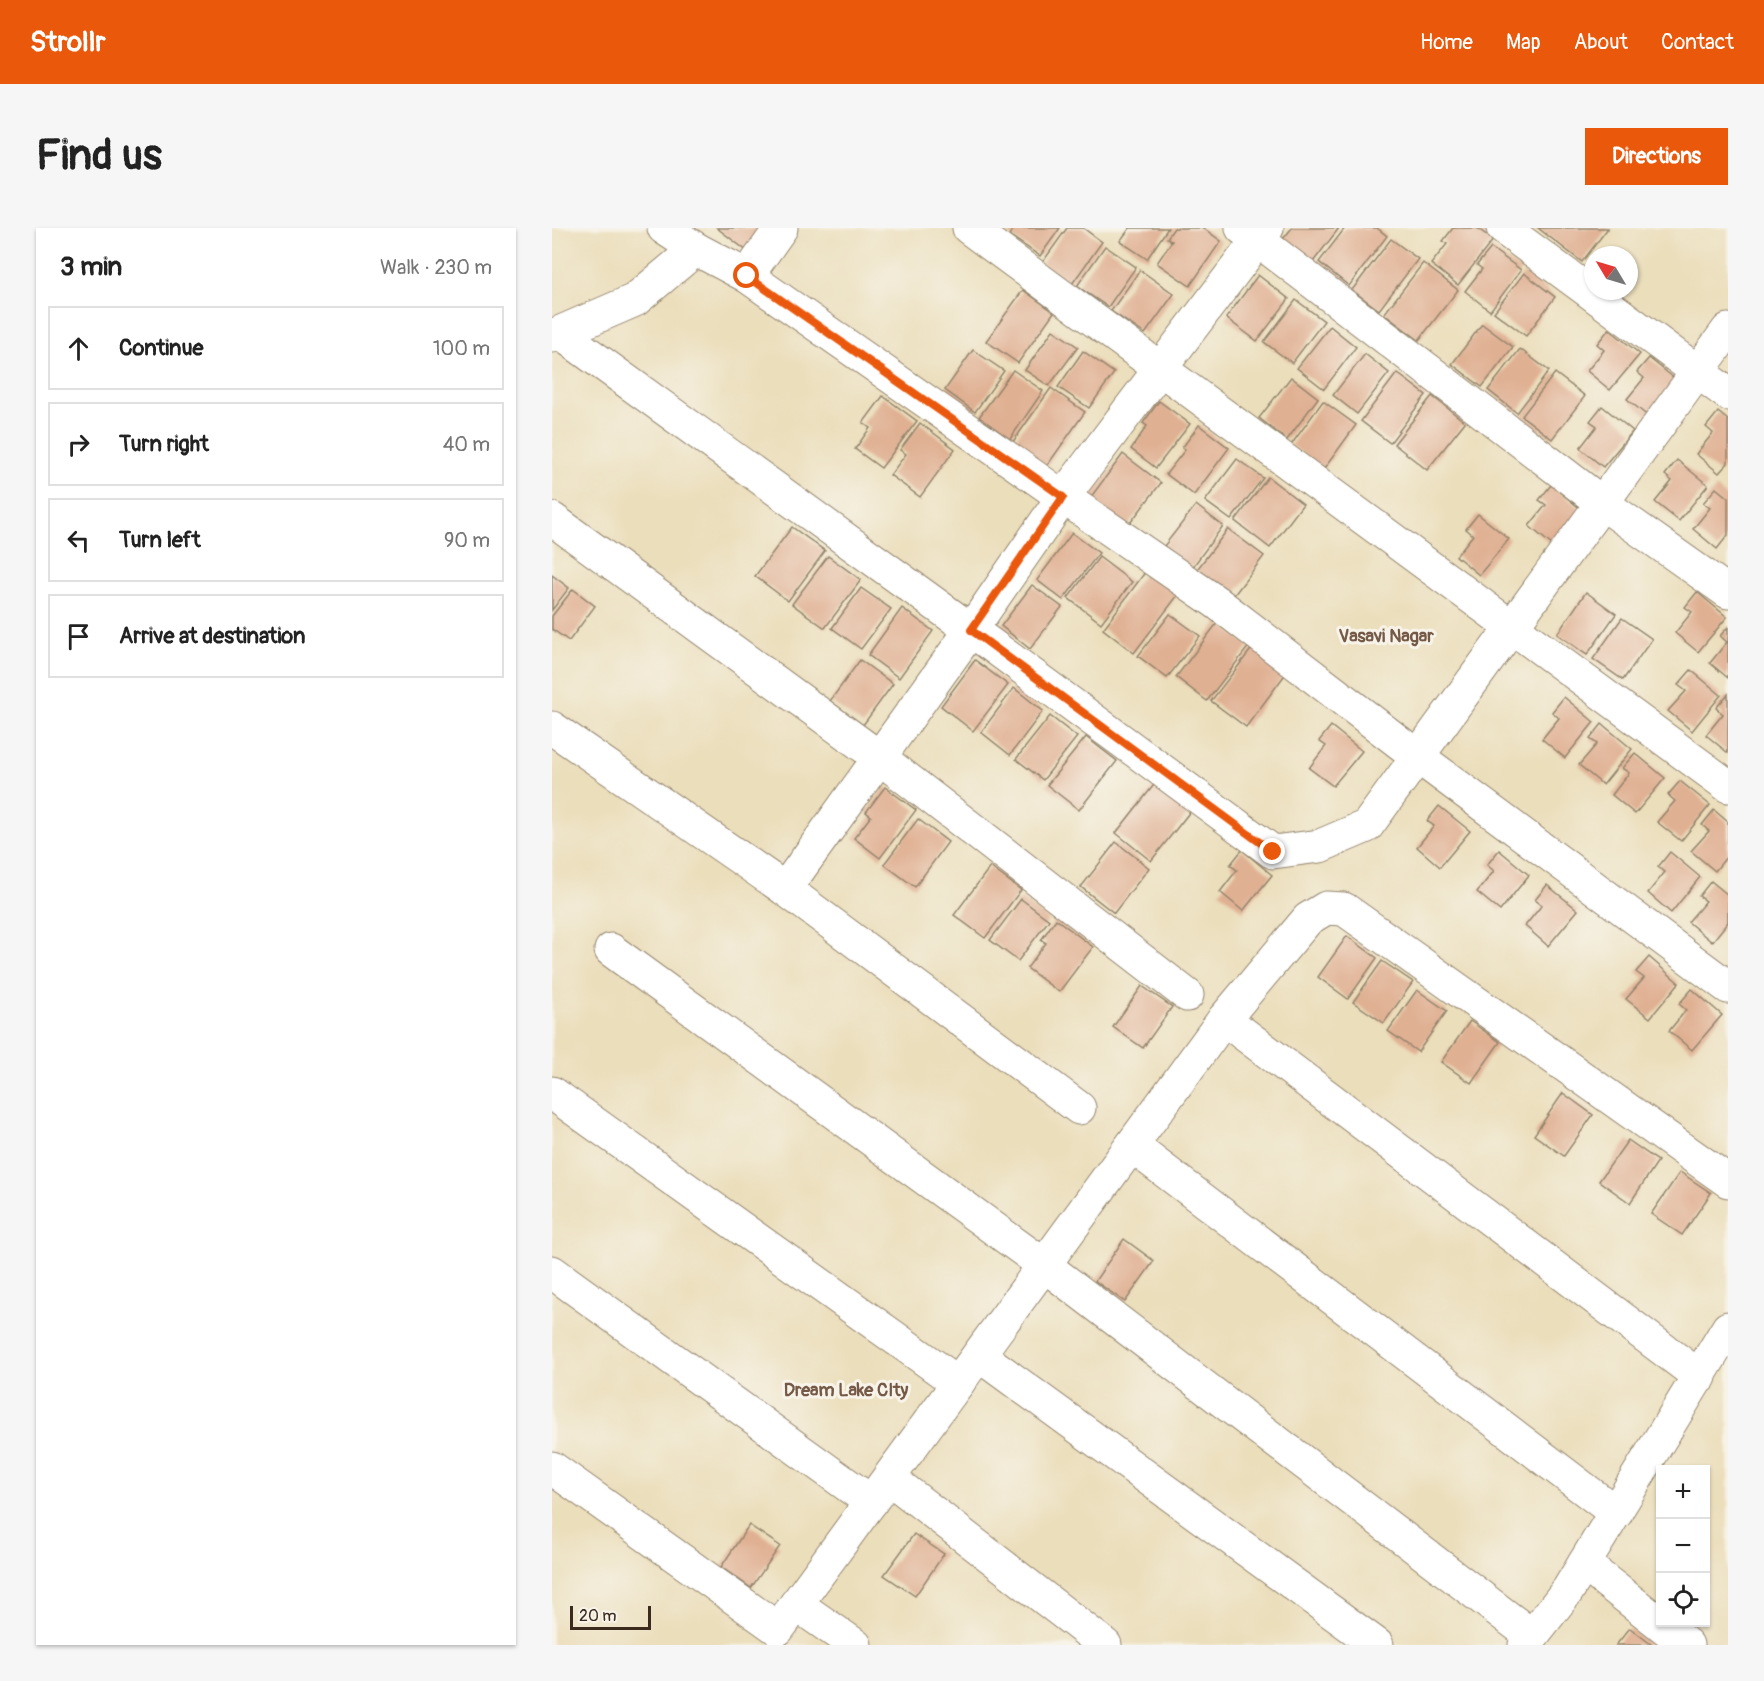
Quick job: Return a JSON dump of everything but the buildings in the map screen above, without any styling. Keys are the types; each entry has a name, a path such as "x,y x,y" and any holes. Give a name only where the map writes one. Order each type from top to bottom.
{"street":[{"path":"664,228 696,249 747,276 1216,602 1417,756 1728,987"},
{"path":"747,276 781,228"},
{"path":"969,228 1728,786"},
{"path":"1503,228 1728,394"},
{"path":"785,889 971,630 1063,497 1159,369 1256,232 1602,503 1728,592"},
{"path":"556,334 635,300 696,249"},
{"path":"556,334 971,630 1273,852 1320,846 1367,826 1728,330"},
{"path":"552,519 880,758 1187,995"},
{"path":"552,728 785,889 1079,1108"},
{"path":"552,1468 778,1629 1224,1019 1308,919 1326,908 1344,909 1728,1181"},
{"path":"611,950 1044,1265 1529,1640 1568,1590 1728,1328"},
{"path":"1224,1019 1700,1377"},
{"path":"552,1094 958,1383"},
{"path":"1131,1146 1616,1513"},
{"path":"552,1272 880,1490 1105,1645"},
{"path":"978,1355 1377,1645"},
{"path":"1584,1564 1687,1645"},
{"path":"796,1604 855,1645"}],"district":[{"name":"Vasavi Nagar","path":"1386,636"},
{"name":"Dream Lake CIty","path":"846,1390"}],"route":[{"path":"747,276 1063,497 971,630 1273,852"}]}
